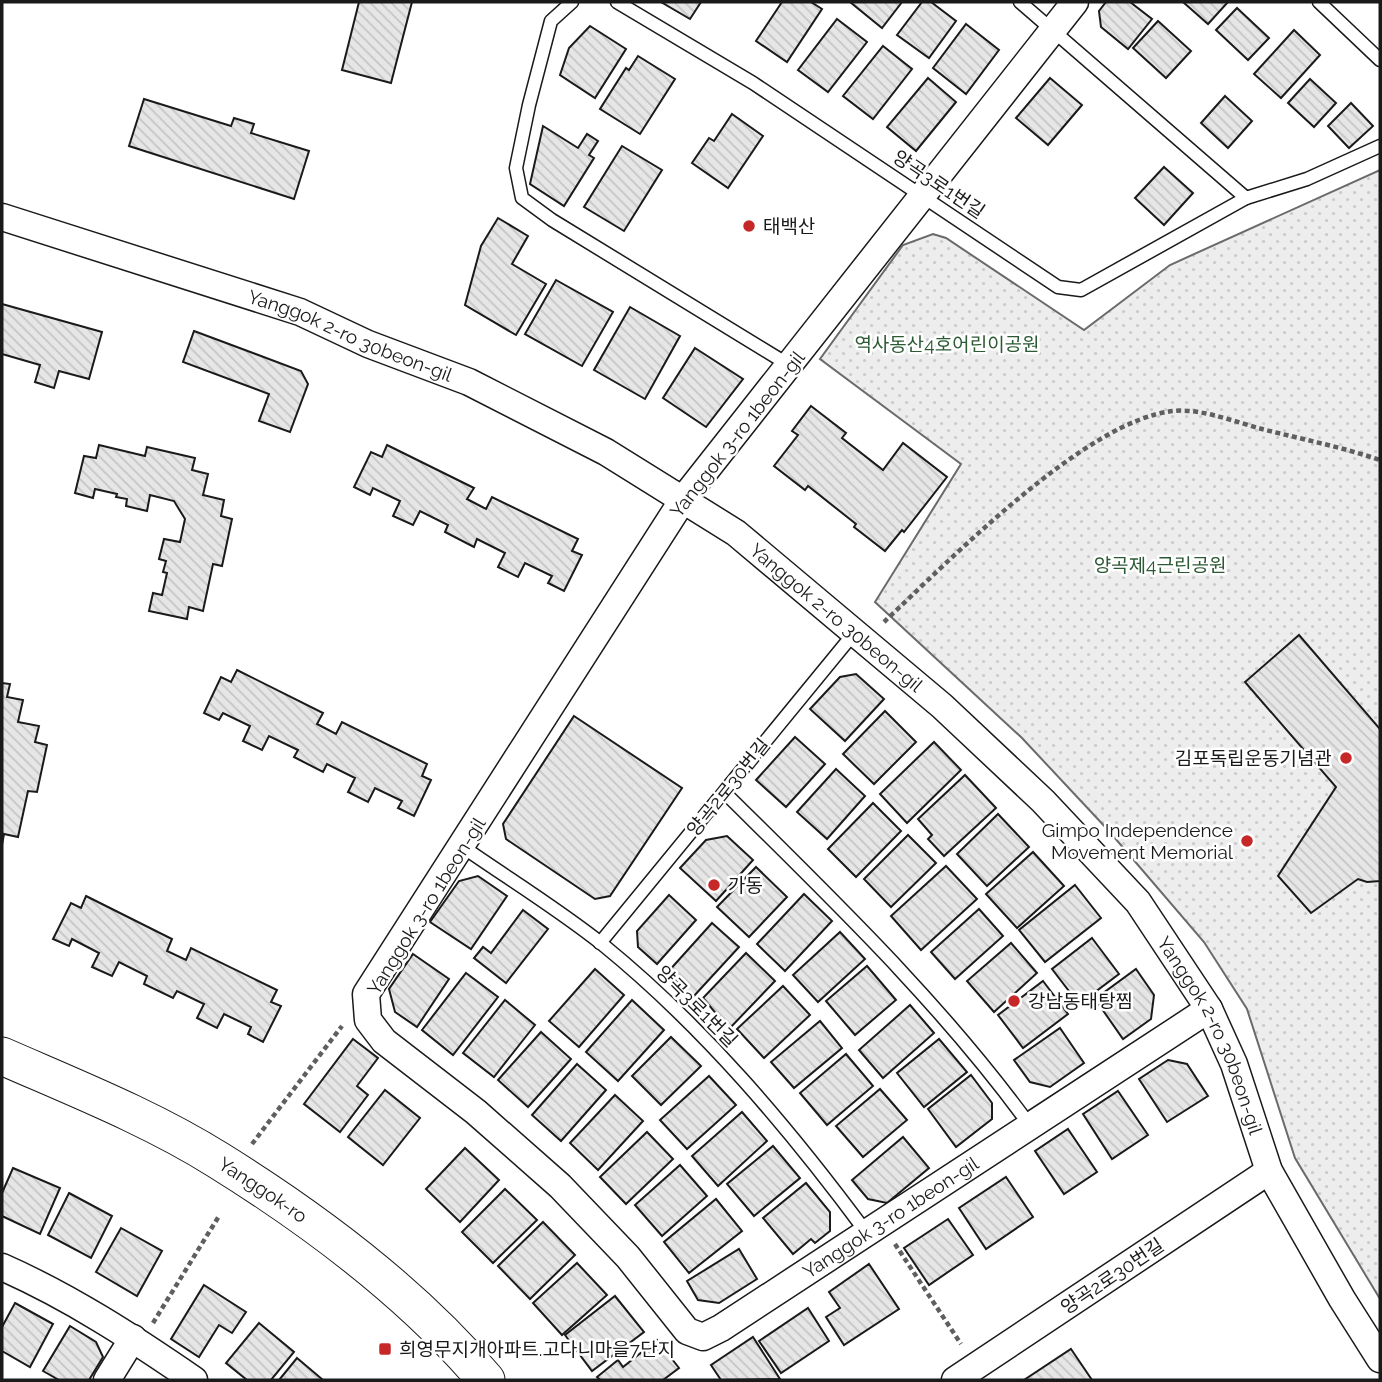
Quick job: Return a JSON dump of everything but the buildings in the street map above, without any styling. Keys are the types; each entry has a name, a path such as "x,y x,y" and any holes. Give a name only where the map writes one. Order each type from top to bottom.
{"street":[{"name":"Yanggok 3-ro 1beon-gil","path":"1075,2 684,498 463,847 366,994 368,1020 384,1041 476,1112 560,1185 628,1257 687,1331 703,1337 721,1328 1209,1009"},
{"name":"Yanggok 2-ro 30beon-gil","path":"2,217 300,312 368,344 469,382 606,452 684,498 736,533 942,706 1060,819 1138,902 1209,1009 1234,1064 1269,1171 1342,1299 1380,1359"},
{"name":"Yanggok-ro","path":"2,1056 98,1098 232,1170 315,1226 400,1294 486,1380"},
{"name":"양곡2로30번길","path":"955,1380 1269,1171"},
{"path":"2,1267 140,1335 194,1380"},
{"path":"107,1380 140,1335"}],"lane":[{"path":"572,2 551,21 529,105 516,168 522,198 552,220 790,365"},
{"name":"양곡3로1번길","path":"617,2 753,83 922,195 1035,275 1058,287 1081,290 1246,198 1307,179 1380,146"},
{"path":"1020,2 1246,198"},
{"path":"1319,2 1380,60"},
{"name":"양곡2로30번길","path":"600,943 855,632"},
{"path":"724,792 883,950 967,1044 1031,1127"},
{"name":"양곡3로1번길","path":"463,847 600,943 662,996 711,1045 874,1227"}],"path":[{"path":"884,622 990,523 1110,432 1144,416 1177,411 1215,416 1380,460"},
{"path":"232,1170 366,994"},
{"path":"140,1335 219,1216"},
{"path":"874,1227 966,1351"}],"green space":[{"name":"양곡제4근린공원","path":"1380,170 1380,1299 1295,1158 1247,1009 1204,942 1108,830 1022,738 875,602 961,464 820,359 903,245 933,234 946,238 1084,330 1170,265"}],"place":[{"name":"태백산","path":"749,226"},
{"name":"김포독립운동기념관","path":"1346,758"},
{"name":"Gimpo Independence Movement Memorial","path":"1247,841"},
{"name":"가동","path":"714,885"},
{"name":"강남동태탕찜","path":"1014,1001"},
{"name":"희영무지개아파트.고다니마을7단지","path":"385,1349"}],"park label":[{"name":"역사동산4호어린이공원","path":"947,344"}]}
